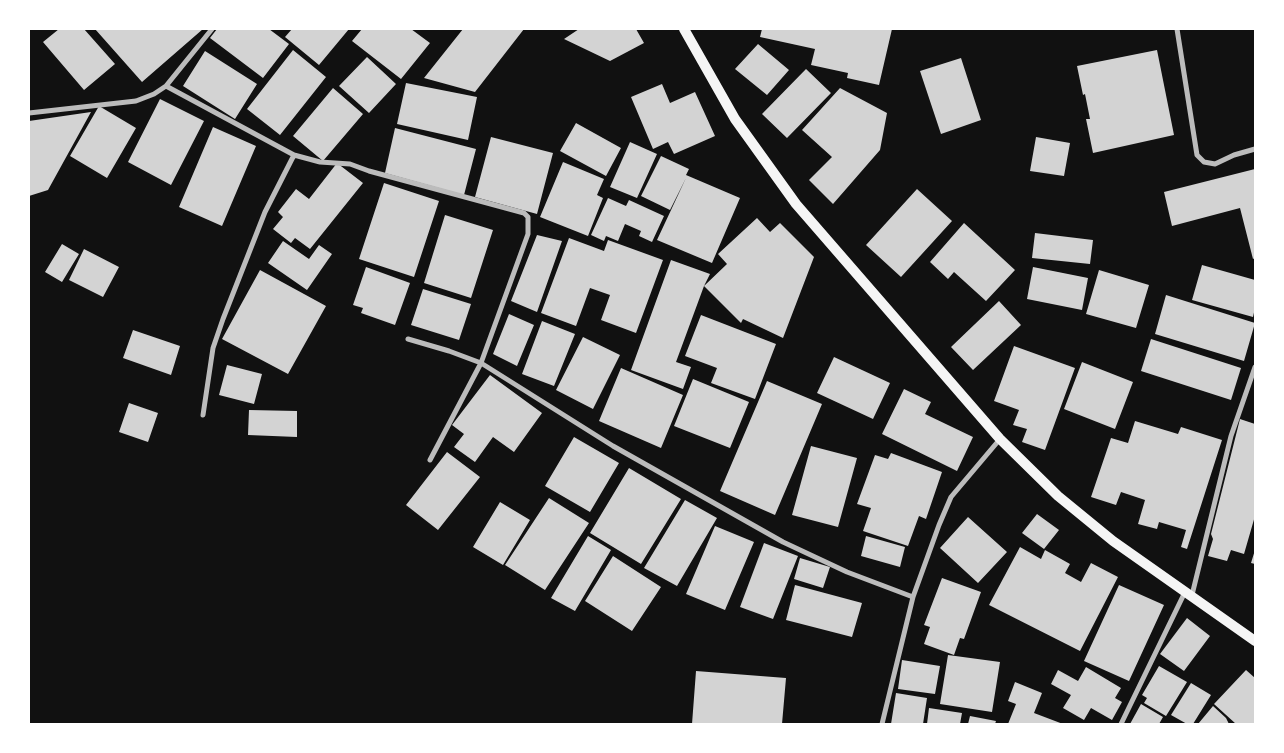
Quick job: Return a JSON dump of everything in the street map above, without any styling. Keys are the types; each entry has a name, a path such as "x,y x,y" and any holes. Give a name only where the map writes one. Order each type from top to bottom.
{"main road":[{"path":"684,29 735,119 796,204 1000,439 1058,496 1113,542 1189,593 1255,641"}],"street":[{"path":"29,113 136,101 154,94 166,86 212,29"},
{"path":"1177,29 1197,155 1204,162 1215,164 1234,155 1255,149"},
{"path":"166,86 294,155 320,162 350,164 369,171 524,213 528,217 528,234 481,363 430,460"},
{"path":"203,415 213,348 223,319 265,212 294,155"},
{"path":"408,339 450,351 481,363 613,446 783,542 847,572 913,597"},
{"path":"1121,724 1189,593 1231,436 1255,367"},
{"path":"882,724 913,597 939,525 951,497 1000,439"}],"building":[{"path":"59,29 84,29 115,64 84,90 43,42"},
{"path":"95,29 203,29 142,82"},
{"path":"217,29 269,29 289,44 263,78 210,38"},
{"path":"292,29 349,29 319,65 285,37"},
{"path":"362,29 411,29 430,43 401,79 352,41"},
{"path":"463,29 524,29 475,92 424,78"},
{"path":"579,29 636,29 644,43 610,61 564,39"},
{"path":"762,29 892,29 879,85 847,78 848,73 811,65 815,49 760,37"},
{"path":"758,44 789,70 767,95 735,69"},
{"path":"293,50 326,77 280,135 247,109"},
{"path":"1157,50 1174,135 1093,153 1086,119 1090,119 1077,66"},
{"path":"205,51 257,84 235,119 183,86"},
{"path":"367,57 396,84 369,113 339,86"},
{"path":"961,58 981,120 941,134 920,71"},
{"path":"806,69 831,93 787,138 762,114"},
{"path":"406,83 477,97 468,140 397,124"},
{"path":"662,84 670,103 695,92 715,136 674,154 668,142 653,149 631,97"},
{"path":"333,88 363,114 323,161 293,136"},
{"path":"840,88 887,113 880,150 833,204 809,180 832,157 802,130"},
{"path":"160,99 204,121 171,185 128,162"},
{"path":"99,106 136,128 107,178 70,156"},
{"path":"91,112 48,190 29,196 29,121"},
{"path":"576,123 621,148 606,176 560,151"},
{"path":"213,127 256,146 222,226 179,207"},
{"path":"395,128 476,149 464,195 385,173"},
{"path":"491,137 553,153 537,214 475,197"},
{"path":"1036,137 1070,143 1064,176 1030,171"},
{"path":"630,142 657,154 637,198 610,187"},
{"path":"661,156 689,169 686,175 740,198 712,263 657,240 686,178 670,210 641,196"},
{"path":"563,162 604,179 597,195 603,198 588,236 540,217"},
{"path":"337,163 363,183 310,249 295,238 291,243 273,229 283,217 278,212 296,189 309,199"},
{"path":"1255,169 1255,258 1253,259 1240,208 1172,226 1164,192"},
{"path":"384,183 439,201 414,277 359,259"},
{"path":"917,189 952,221 901,277 866,245"},
{"path":"608,198 626,206 629,200 664,216 652,242 639,236 641,231 625,224 618,241 606,236 604,241 591,235"},
{"path":"445,215 493,230 471,298 424,283"},
{"path":"757,218 770,232 780,223 814,257 783,338 743,319 741,323 704,286 727,264 718,254"},
{"path":"964,223 1015,270 986,301 954,272 948,279 930,262"},
{"path":"1035,233 1093,240 1090,264 1032,258"},
{"path":"537,235 562,241 537,312 511,301"},
{"path":"569,238 604,251 608,240 663,260 636,333 601,320 610,295 590,288 576,326 541,313"},
{"path":"283,241 309,259 319,245 332,254 307,290 268,263"},
{"path":"62,244 79,254 62,282 45,272"},
{"path":"84,249 119,267 103,297 69,280"},
{"path":"671,260 710,274 676,362 691,367 683,389 631,370"},
{"path":"1202,265 1255,280 1255,308 1253,317 1192,300"},
{"path":"366,267 410,283 395,325 361,313 363,308 353,305"},
{"path":"1033,267 1088,278 1082,310 1027,299"},
{"path":"260,270 326,306 288,374 222,339"},
{"path":"1099,270 1149,285 1136,328 1086,314"},
{"path":"423,289 471,304 459,340 411,325"},
{"path":"1166,295 1255,323 1244,361 1155,334"},
{"path":"999,301 1021,325 973,370 951,347"},
{"path":"509,314 534,325 517,366 493,354"},
{"path":"701,315 776,344 755,399 711,383 717,368 685,356"},
{"path":"542,321 575,334 554,386 522,374"},
{"path":"133,330 180,346 171,375 123,358"},
{"path":"583,337 620,355 593,409 556,390"},
{"path":"1151,339 1241,368 1231,400 1141,371"},
{"path":"1014,346 1075,368 1045,450 1022,442 1027,429 1013,425 1019,410 994,401"},
{"path":"834,357 890,383 873,419 817,393"},
{"path":"1082,362 1133,382 1115,429 1064,409"},
{"path":"227,365 262,374 254,404 219,395"},
{"path":"621,368 683,395 661,448 599,421"},
{"path":"490,375 542,413 514,452 493,437 475,462 454,447 464,434 452,425"},
{"path":"693,379 749,402 730,448 674,426"},
{"path":"767,381 822,404 775,515 720,491"},
{"path":"904,389 931,402 925,414 973,437 957,471 882,434"},
{"path":"129,403 158,413 148,442 119,432"},
{"path":"249,410 297,411 297,437 248,435"},
{"path":"1240,419 1255,424 1255,516 1244,554 1231,550 1227,561 1208,556 1213,539 1211,534"},
{"path":"1135,421 1178,434 1181,427 1222,440 1187,549 1181,547 1186,530 1159,522 1157,529 1138,524 1145,500 1121,492 1116,505 1091,497 1111,438 1128,443"},
{"path":"574,437 619,463 590,512 545,486"},
{"path":"811,446 857,458 838,527 792,515"},
{"path":"447,452 480,477 438,530 406,505"},
{"path":"891,453 942,472 926,519 919,516 908,546 863,531 871,508 857,504 875,455 888,459"},
{"path":"629,468 681,499 641,564 590,533"},
{"path":"549,498 589,523 545,590 505,565"},
{"path":"685,500 717,518 677,586 644,568"},
{"path":"500,502 530,520 503,565 473,547"},
{"path":"1037,514 1059,530 1044,549 1022,533"},
{"path":"968,517 1007,552 978,583 940,548"},
{"path":"715,526 754,542 725,610 686,594"},
{"path":"588,536 611,550 575,611 551,598"},
{"path":"866,536 905,547 900,567 861,556"},
{"path":"764,543 798,556 773,619 740,607"},
{"path":"1020,547 1041,559 1045,550 1070,564 1065,573 1081,582 1091,563 1118,577 1080,651 989,605"},
{"path":"1255,550 1255,564 1251,563"},
{"path":"613,556 661,587 632,631 585,601"},
{"path":"800,558 830,567 823,588 794,579"},
{"path":"942,578 981,592 964,639 960,638 954,655 924,644 930,627 924,625"},
{"path":"795,585 862,603 852,637 786,620"},
{"path":"1119,585 1164,605 1129,681 1084,661"},
{"path":"1187,618 1210,636 1184,671 1160,654"},
{"path":"948,655 1000,662 992,712 940,704"},
{"path":"902,660 940,666 935,694 898,689"},
{"path":"1159,666 1187,682 1166,716 1144,703 1147,698 1142,695"},
{"path":"1086,667 1121,688 1115,698 1122,702 1112,720 1091,708 1084,720 1063,708 1071,695 1051,684 1058,670 1078,681"},
{"path":"1246,670 1255,678 1255,724 1236,724 1214,704"},
{"path":"696,671 786,678 782,724 692,724"},
{"path":"1015,682 1042,693 1034,713 1063,724 1008,724 1016,704 1008,701"},
{"path":"1191,683 1211,695 1193,724 1187,724 1171,715"},
{"path":"896,693 927,698 923,724 891,724"},
{"path":"1141,704 1163,717 1159,724 1130,724"},
{"path":"1213,706 1226,718 1229,724 1198,724"},
{"path":"929,708 962,713 960,724 927,724"},
{"path":"970,716 996,721 995,724 968,724"}]}
